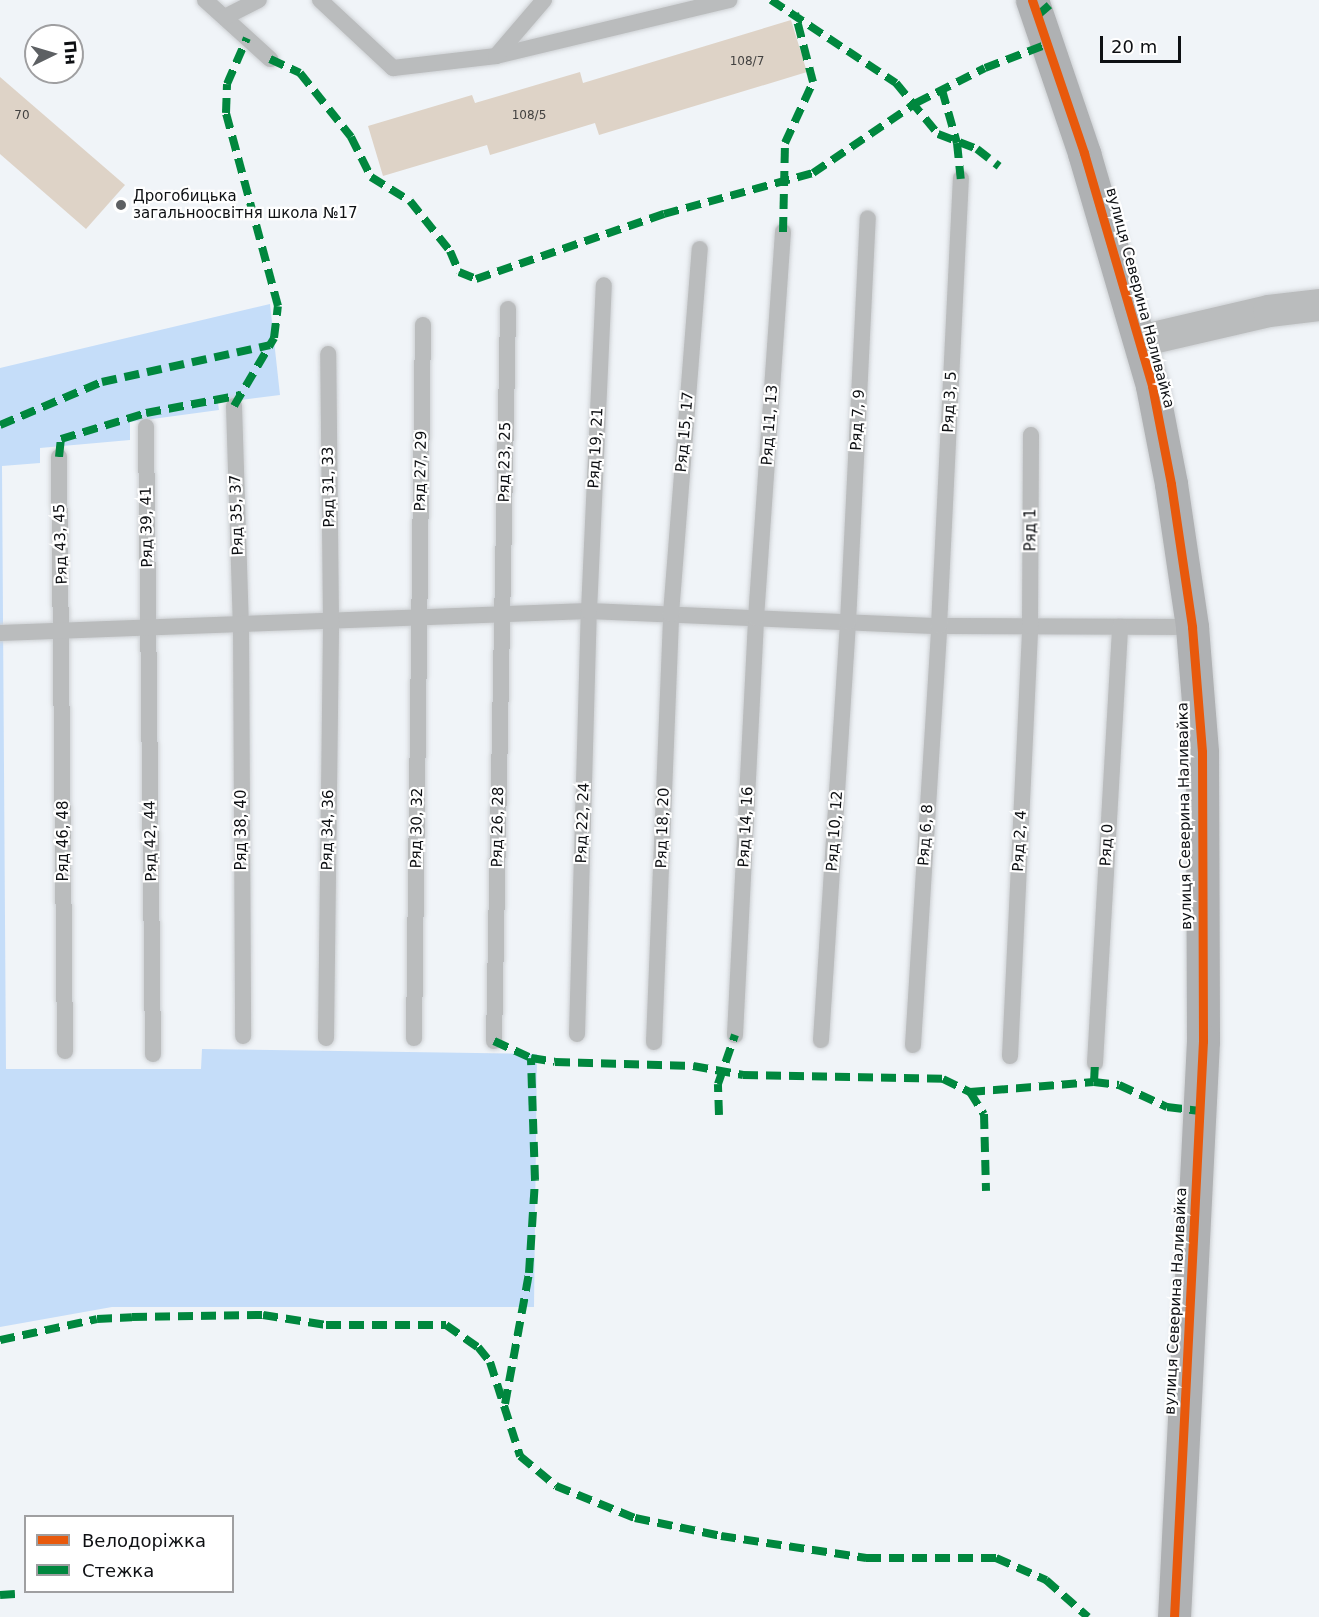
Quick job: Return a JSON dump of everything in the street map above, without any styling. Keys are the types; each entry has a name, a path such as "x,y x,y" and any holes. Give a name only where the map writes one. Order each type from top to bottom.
{"street":[{"name":"вулиця Северина Наливайка","path":"1032,0 1084,153 1140,341 1171,484 1192,627 1202,752 1203,1041 1174,1617"},
{"path":"1140,341 1269,311 1319,305"}],"lane":[{"path":"205,0 270,59"},
{"path":"225,17 259,0"},
{"path":"321,0 393,68 496,56 729,0"},
{"path":"496,56 544,0"},
{"name":"Ряд 3, 5","path":"939,626 961,179"},
{"name":"Ряд 7, 9","path":"848,622 868,218"},
{"name":"Ряд 11, 13","path":"756,618 783,232"},
{"name":"Ряд 15, 17","path":"671,614 700,249"},
{"name":"Ряд 19, 21","path":"589,611 604,285"},
{"name":"Ряд 23, 25","path":"502,614 508,309"},
{"name":"Ряд 27, 29","path":"419,618 423,325"},
{"name":"Ряд 31, 33","path":"328,354 331,621"},
{"name":"Ряд 35, 37","path":"234,406 241,624"},
{"name":"Ряд 39, 41","path":"146,427 149,627"},
{"name":"Ряд 1","path":"1030,626 1031,435"},
{"name":"Ряд 43, 45","path":"58,457 63,631"},
{"path":"0,633 589,611 939,626 1192,627"},
{"name":"Ряд 22, 24","path":"577,1035 589,611"},
{"name":"Ряд 26, 28","path":"494,1041 502,614"},
{"name":"Ряд 18, 20","path":"654,1042 671,614"},
{"name":"Ряд 30, 32","path":"414,1038 419,618"},
{"name":"Ряд 14, 16","path":"735,1035 756,618"},
{"name":"Ряд 34, 36","path":"326,1038 331,621"},
{"name":"Ряд 10, 12","path":"821,1040 848,622"},
{"name":"Ряд 38, 40","path":"241,624 243,1036"},
{"name":"Ряд 6, 8","path":"913,1045 939,626"},
{"name":"Ряд 2, 4","path":"1010,1056 1030,626"},
{"name":"Ряд 42, 44","path":"149,627 153,1054"},
{"name":"Ряд 0","path":"1095,1063 1120,627"},
{"name":"Ряд 46, 48","path":"63,631 65,1051"}],"shaded area":[{"path":"270,304 280,395 218,403 219,410 130,422 130,440 40,448 40,463 2,466 6,1069 201,1069 202,1049 537,1054 534,1307 112,1307 0,1327 0,368"}],"building":[{"path":"791,20 807,72 599,135 595,123 490,155 487,145 383,176 368,126 472,95 475,103 580,72 583,83"},
{"path":"0,77 125,185 86,229 0,154"}],"marked path":[{"path":"771,0 896,83 938,134 977,149 999,166"},
{"path":"1038,15 1055,0"},
{"path":"783,232 785,143 813,82 795,13"},
{"path":"234,406 274,338 278,306 226,113 227,84 247,38"},
{"path":"270,59 300,73 351,137 371,177 410,201 450,251 459,272 476,279 664,214 813,173 916,103 985,68 1048,44"},
{"path":"942,90 957,143 961,179"},
{"path":"0,425 102,382 270,345"},
{"path":"59,457 61,439 146,413 241,395"},
{"path":"719,1115 718,1084 735,1035"},
{"path":"494,1041 531,1058 555,1062 693,1066 743,1075 943,1079 970,1092 1094,1082 1119,1085 1167,1107 1200,1111"},
{"path":"505,1404 529,1273 535,1180 531,1058"},
{"path":"1094,1082 1095,1063"},
{"path":"970,1092 984,1114 986,1191"},
{"path":"0,1340 97,1319 132,1317 263,1315 326,1325 446,1325 478,1347 490,1362 520,1456 556,1486 635,1518 721,1536 866,1558 996,1558 1046,1580 1088,1617"},
{"path":"0,1595 15,1594"}],"cycle path":[{"path":"1032,0 1084,153 1152,386 1171,484 1192,627 1202,752 1203,1041 1174,1617"}],"place":[{"name":"Дрогобицька загальноосвітня школа №17","path":"121,205"}]}
